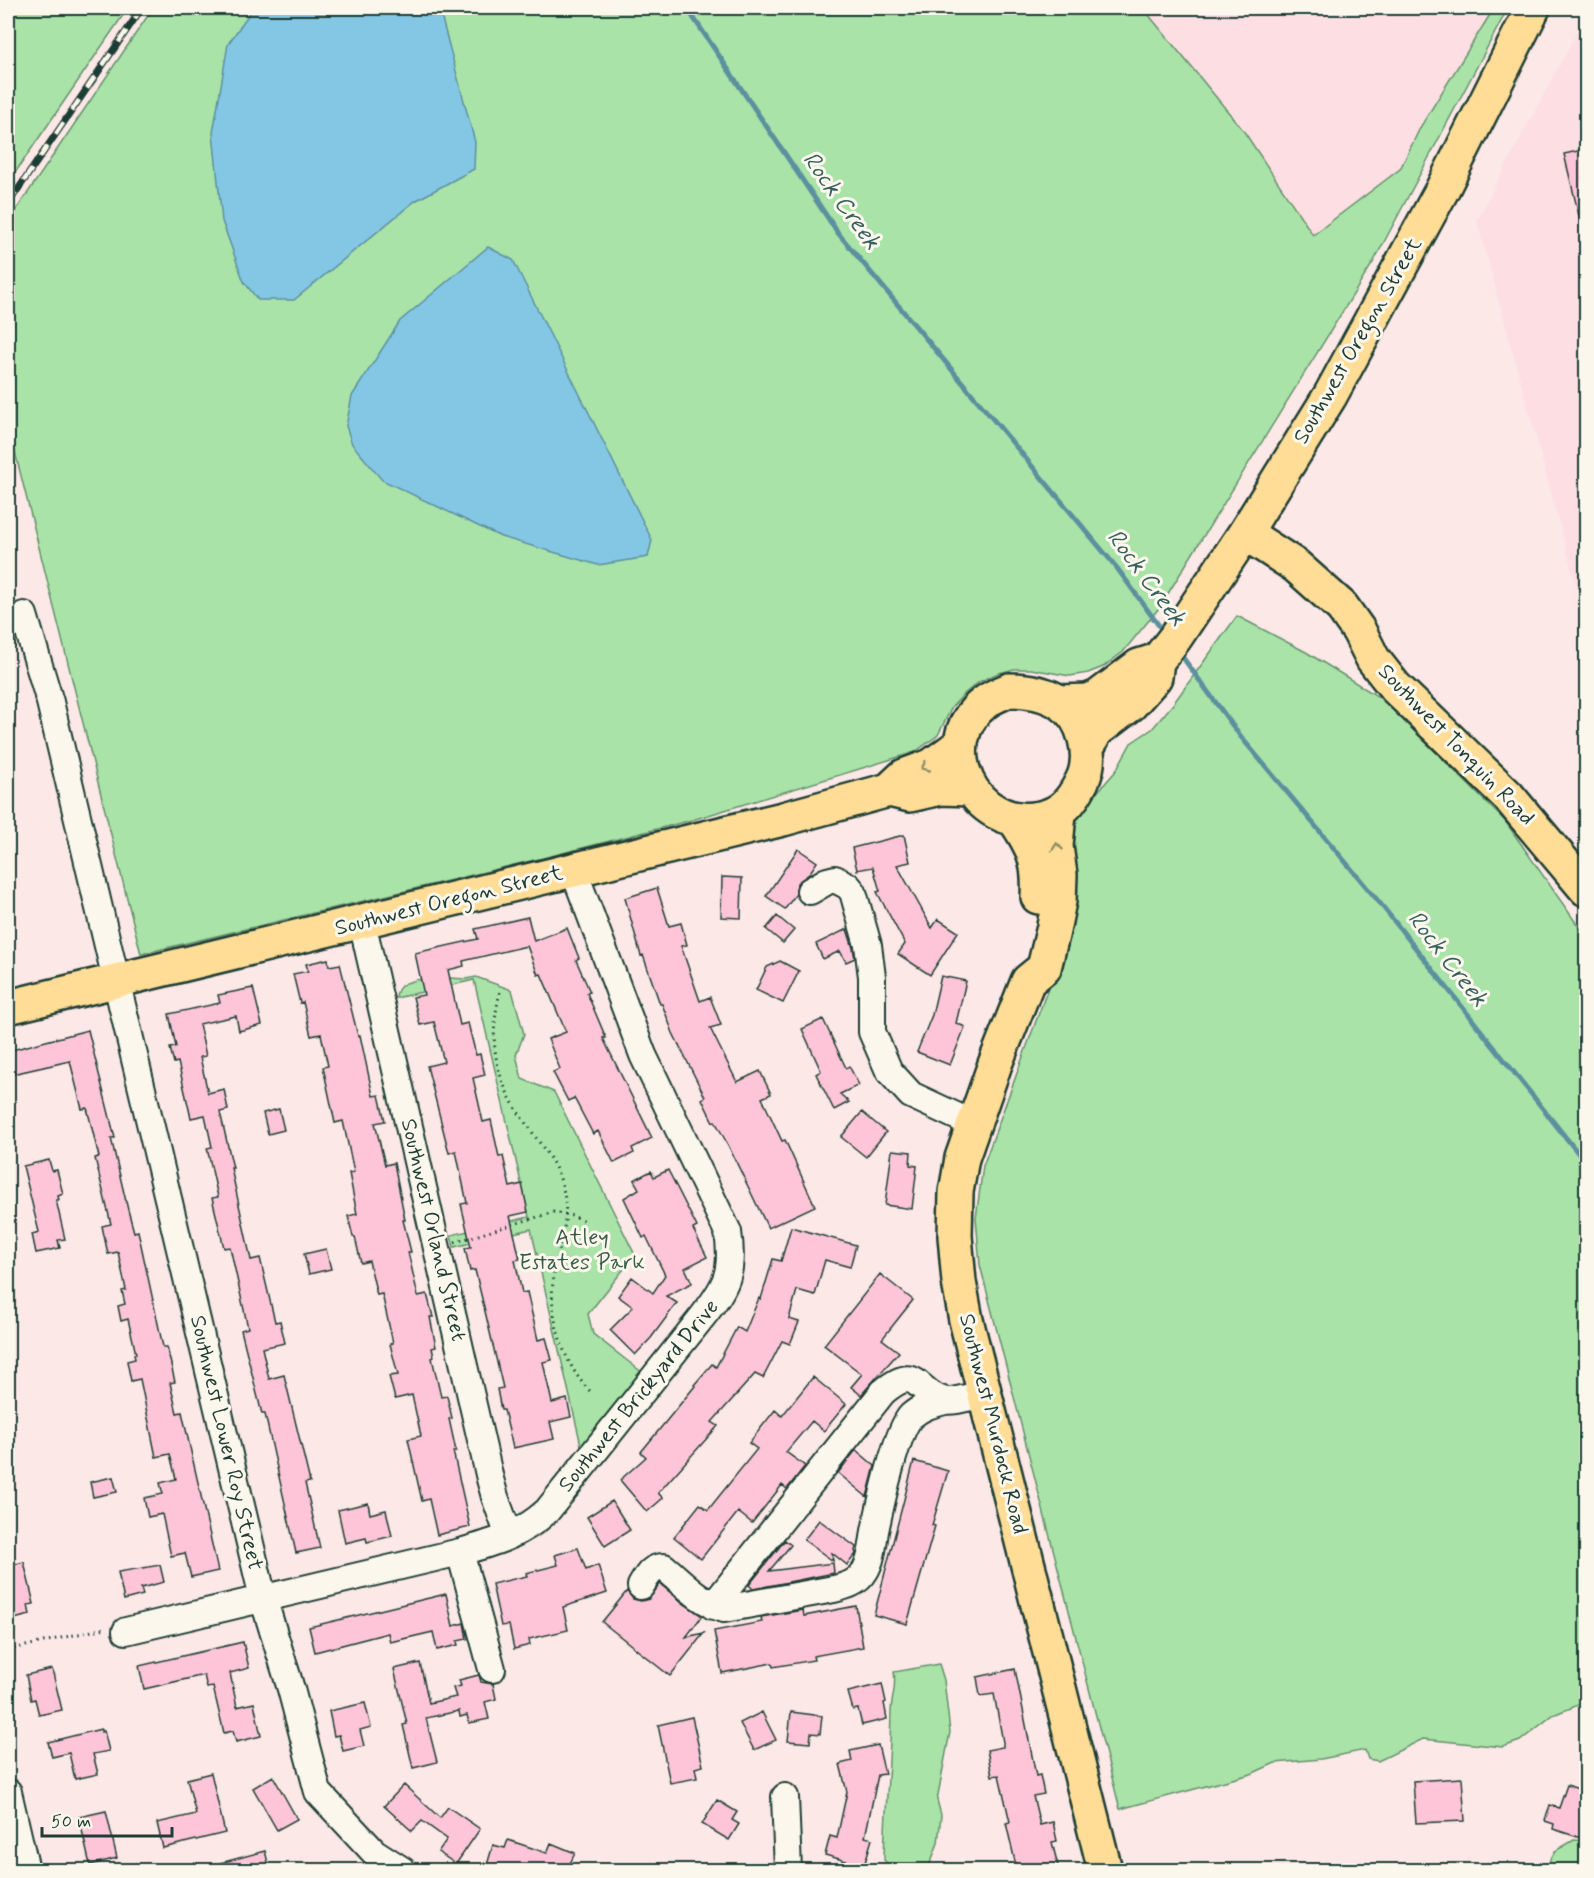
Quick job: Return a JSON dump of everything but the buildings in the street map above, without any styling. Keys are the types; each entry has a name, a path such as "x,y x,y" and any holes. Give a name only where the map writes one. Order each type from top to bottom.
{"main road":[{"name":"Southwest Oregon Street","path":"1087,748 1096,731 1130,705 1155,677 1157,661 1175,638 1245,533 1330,396 1414,242 1533,8"},
{"name":"Southwest Tonquin Road","path":"1245,533 1296,566 1342,607 1359,630 1373,659 1395,687 1495,782 1587,889"},
{"name":"Southwest Oregon Street","path":"1015,820 989,808 978,799 964,775 961,744 973,716 983,704 1009,690 1028,690 1061,702 1088,701 1098,697 1139,666 1157,661"},
{"path":"1015,820 1027,821 1059,813 1086,774 1087,748 1084,734 1070,711 1061,702"},
{"name":"Southwest Oregon Street","path":"890,790 904,776 931,766 961,744"},
{"name":"Southwest Oregon Street","path":"8,1007 574,871 890,790 910,795 941,788 971,789"},
{"name":"Southwest Murdock Road","path":"1059,813 1056,846 1059,888 1053,931 1044,968 1028,981 962,1158 956,1192 956,1251 966,1320 1105,1870"},
{"name":"Southwest Murdock Road","path":"1015,820 1026,837 1039,867 1037,911 1033,936 1024,960 1028,981"}],"street":[{"name":"Southwest Lower Roy Street","path":"24,615 50,702 263,1598 291,1689 318,1792 374,1852 402,1870"},
{"name":"Southwest Brickyard Drive","path":"126,1631 460,1551 524,1530 547,1511 696,1326 724,1287 729,1274 731,1258 728,1232 723,1218 643,1055 574,871"},
{"path":"810,891 835,879 848,886 853,892 868,945 872,977 872,1032 889,1071 911,1095 973,1124"},
{"name":"Southwest Orland Street","path":"362,922 495,1497 509,1536"},
{"path":"713,1606 883,1392 894,1383 915,1380 935,1397 945,1401"},
{"path":"641,1586 650,1571 657,1567 664,1567 713,1606 724,1609 848,1586 865,1572 881,1502 902,1430 909,1418 927,1406 984,1394"},
{"path":"460,1551 492,1669"},
{"path":"8,1796 26,1870"},
{"path":"785,1797 788,1870"}],"path":[{"path":"500,992 493,1038 500,1073 514,1106 556,1167 564,1190 566,1214 553,1277 557,1328 566,1357 575,1373 591,1392"},
{"path":"436,1246 554,1212 585,1221"},
{"path":"8,1650 115,1626 126,1631"}],"shaded area":[{"path":"1143,8 1494,8 1421,126 1400,169 1313,236 1243,130"},
{"path":"1586,16 1586,621 1477,220"}],"green space":[{"path":"16,8 128,8 8,183 8,20"},
{"path":"153,8 1143,8 1243,130 1313,235 1400,169 1421,126 1494,8 1508,8 1374,261 1159,608 1123,652 1103,667 1088,673 1070,676 1031,669 1014,669 996,674 979,682 964,694 952,707 938,735 915,752 692,820 141,954 8,424 8,222"},
{"path":"1237,616 1306,652 1382,699 1505,821 1586,937 1586,1702 1553,1715 1520,1741 1503,1747 1423,1739 1378,1761 1368,1759 1365,1750 1321,1759 1275,1763 1251,1774 1120,1809 980,1265 976,1218 983,1166 1073,920 1076,889 1072,821 1115,772 1131,743 1152,729 1173,704"},
{"name":"Atley Estates Park","path":"432,977 466,979 476,977 512,990 524,1034 516,1055 522,1079 554,1092 635,1255 588,1314 593,1334 643,1373 589,1439 581,1445 531,1229 454,1247 451,1235 529,1217 474,980 396,998 397,992 404,984"},
{"path":"939,1664 944,1680 950,1732 937,1800 941,1815 938,1843 928,1869 894,1870 884,1860 894,1672"},
{"path":"1574,1840 1586,1841 1586,1870 1547,1870 1555,1851"}],"water":[{"path":"253,8 439,8 475,142 474,169 415,201 294,300 258,300 244,282 222,221 213,133 228,44"},
{"path":"488,247 513,260 652,540 648,557 598,565 501,537 382,480 352,444 346,426 352,396 400,321"}],"waterway":[{"name":"Rock Creek","path":"687,8 838,233 1117,568 1165,634"},
{"name":"Rock Creek","path":"1178,651 1241,737 1379,902 1586,1163"}],"railway":[{"path":"8,204 142,8"}]}
